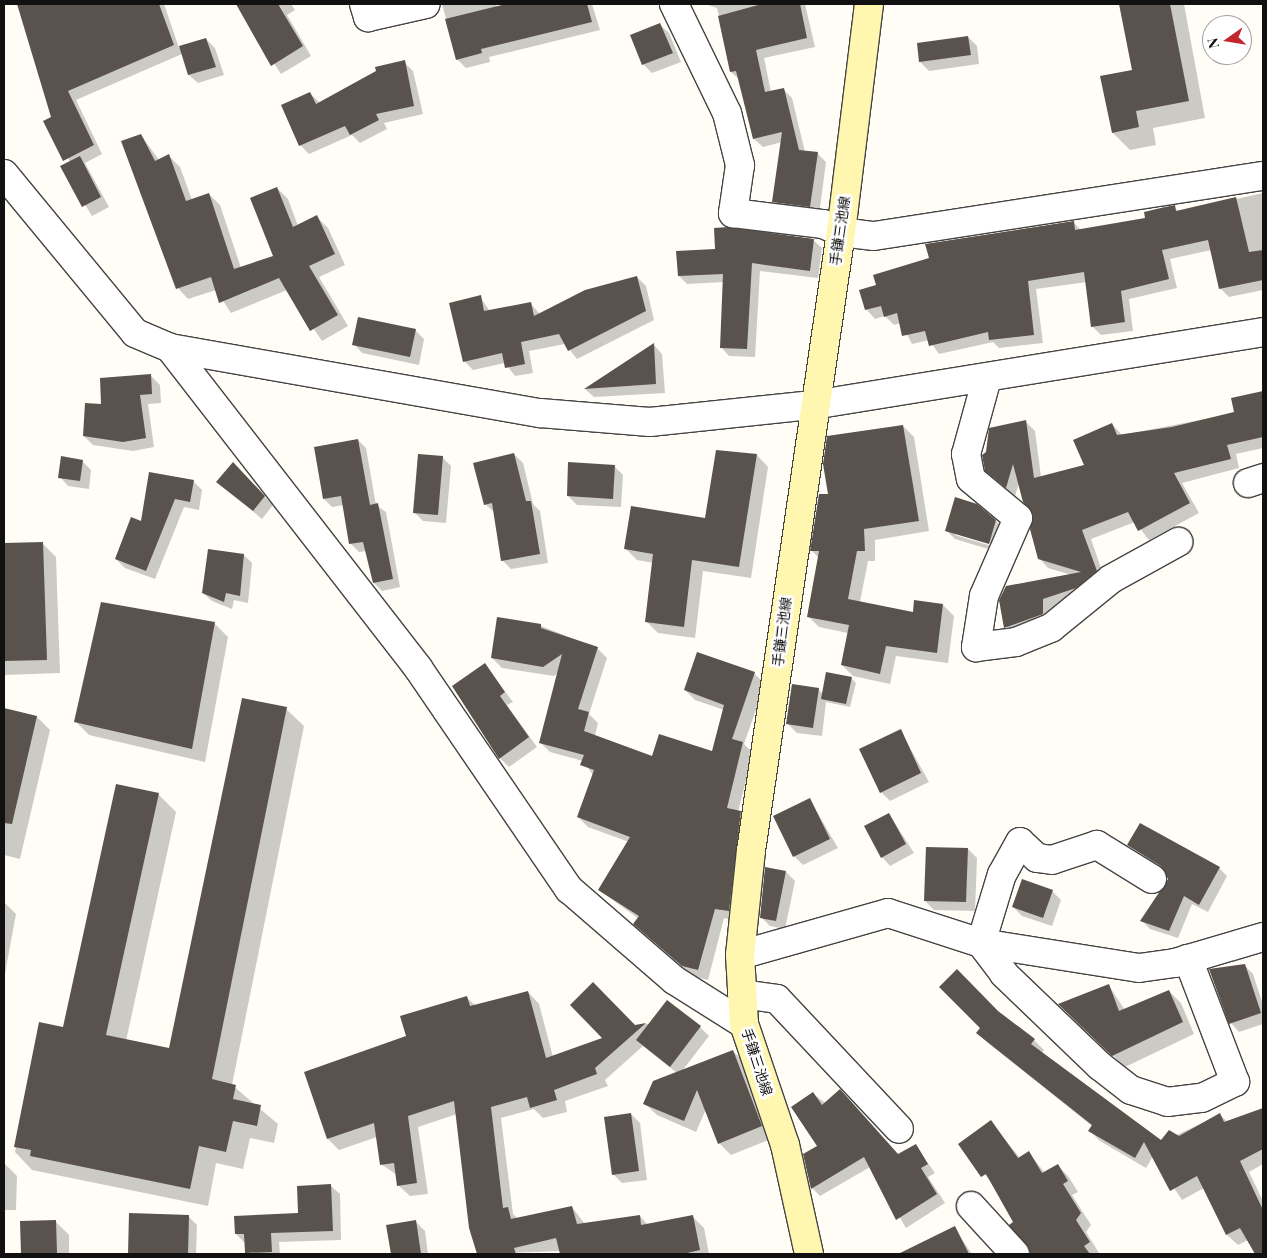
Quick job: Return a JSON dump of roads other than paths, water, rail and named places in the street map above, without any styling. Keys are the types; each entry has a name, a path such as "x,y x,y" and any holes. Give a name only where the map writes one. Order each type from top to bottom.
{"main road":[{"name":"手鎌三池線","path":"809,1254 785,1145 744,1024 740,955 813,405 841,232 869,4"}],"street":[{"path":"364,4 368,17 426,4"},
{"path":"674,4 726,113 740,165 733,213 823,224 841,232 874,236 1263,176"},
{"path":"4,174 129,327 170,348 550,414 650,422 813,405 1263,332"},
{"path":"170,348 418,668 569,888 674,980 744,1024"},
{"path":"987,378 966,454 971,479 1018,518 984,596 976,647 1016,642 1051,628 1111,579 1178,542"},
{"path":"981,943 1002,874 1020,842 1036,858 1052,860 1097,845 1152,879"},
{"path":"740,955 888,913 981,943 1139,968 1188,959 1263,937"},
{"path":"981,943 1004,974 1100,1066 1131,1090 1168,1102 1202,1098 1235,1082 1188,959"},
{"path":"742,994 777,999 900,1129"},
{"path":"971,1206 1015,1254"}]}
